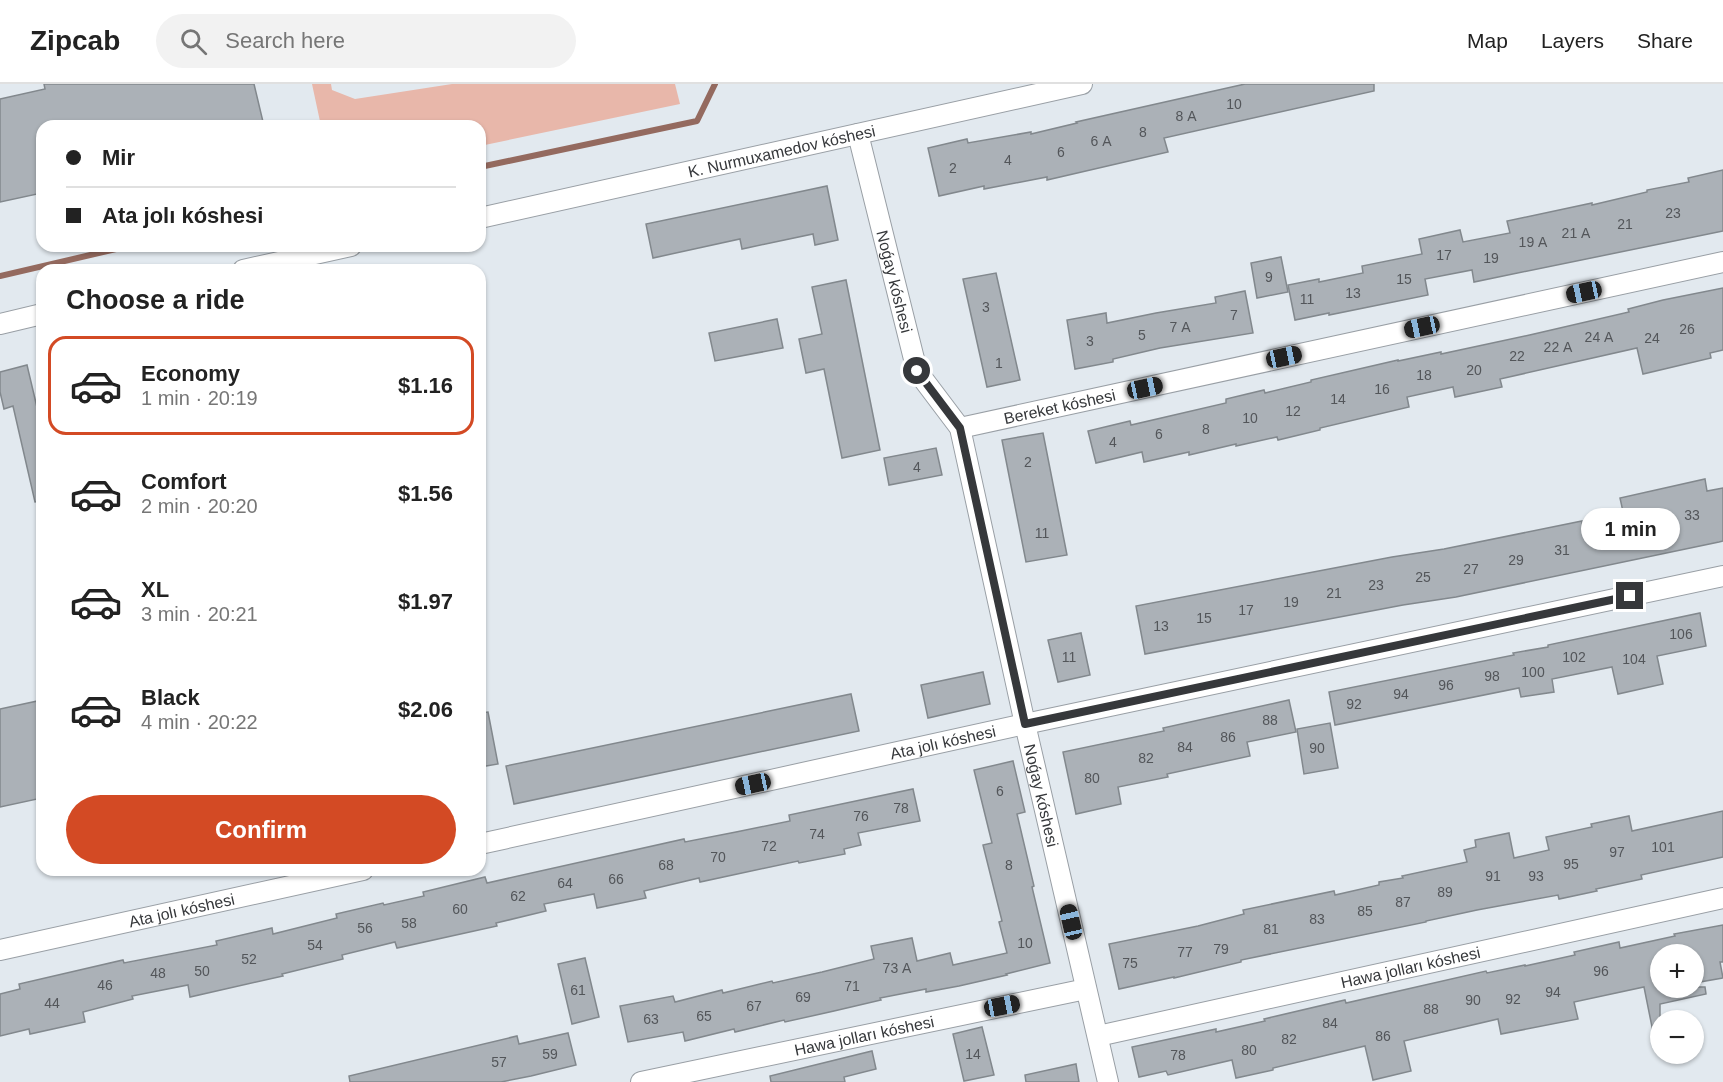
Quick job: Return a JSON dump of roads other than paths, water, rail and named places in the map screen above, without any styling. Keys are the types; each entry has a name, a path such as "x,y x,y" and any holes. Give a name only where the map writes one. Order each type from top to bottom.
{"street":[{"name":"K. Nurmuxamedov kóshesi","path":"486,217 1082,84"},
{"name":"Noǵay kóshesi","path":"858,134 917,371 960,428 1025,724 1108,1082"},
{"path":"270,264 324,252"},
{"name":"Bereket kóshesi","path":"960,428 1723,262"},
{"path":"0,324 36,315"},
{"name":"Ata jolı kóshesi","path":"486,843 1025,724 1723,576"},
{"name":"Ata jolı kóshesi","path":"0,950 336,876"},
{"name":"Hawa jolları kóshesi","path":"1098,1036 1723,898"},
{"name":"Hawa jolları kóshesi","path":"641,1082 1086,990"}],"waterway":[{"path":"486,166 697,121 715,84"},
{"path":"52,264 103,252"},
{"path":"0,276 36,268"}]}
